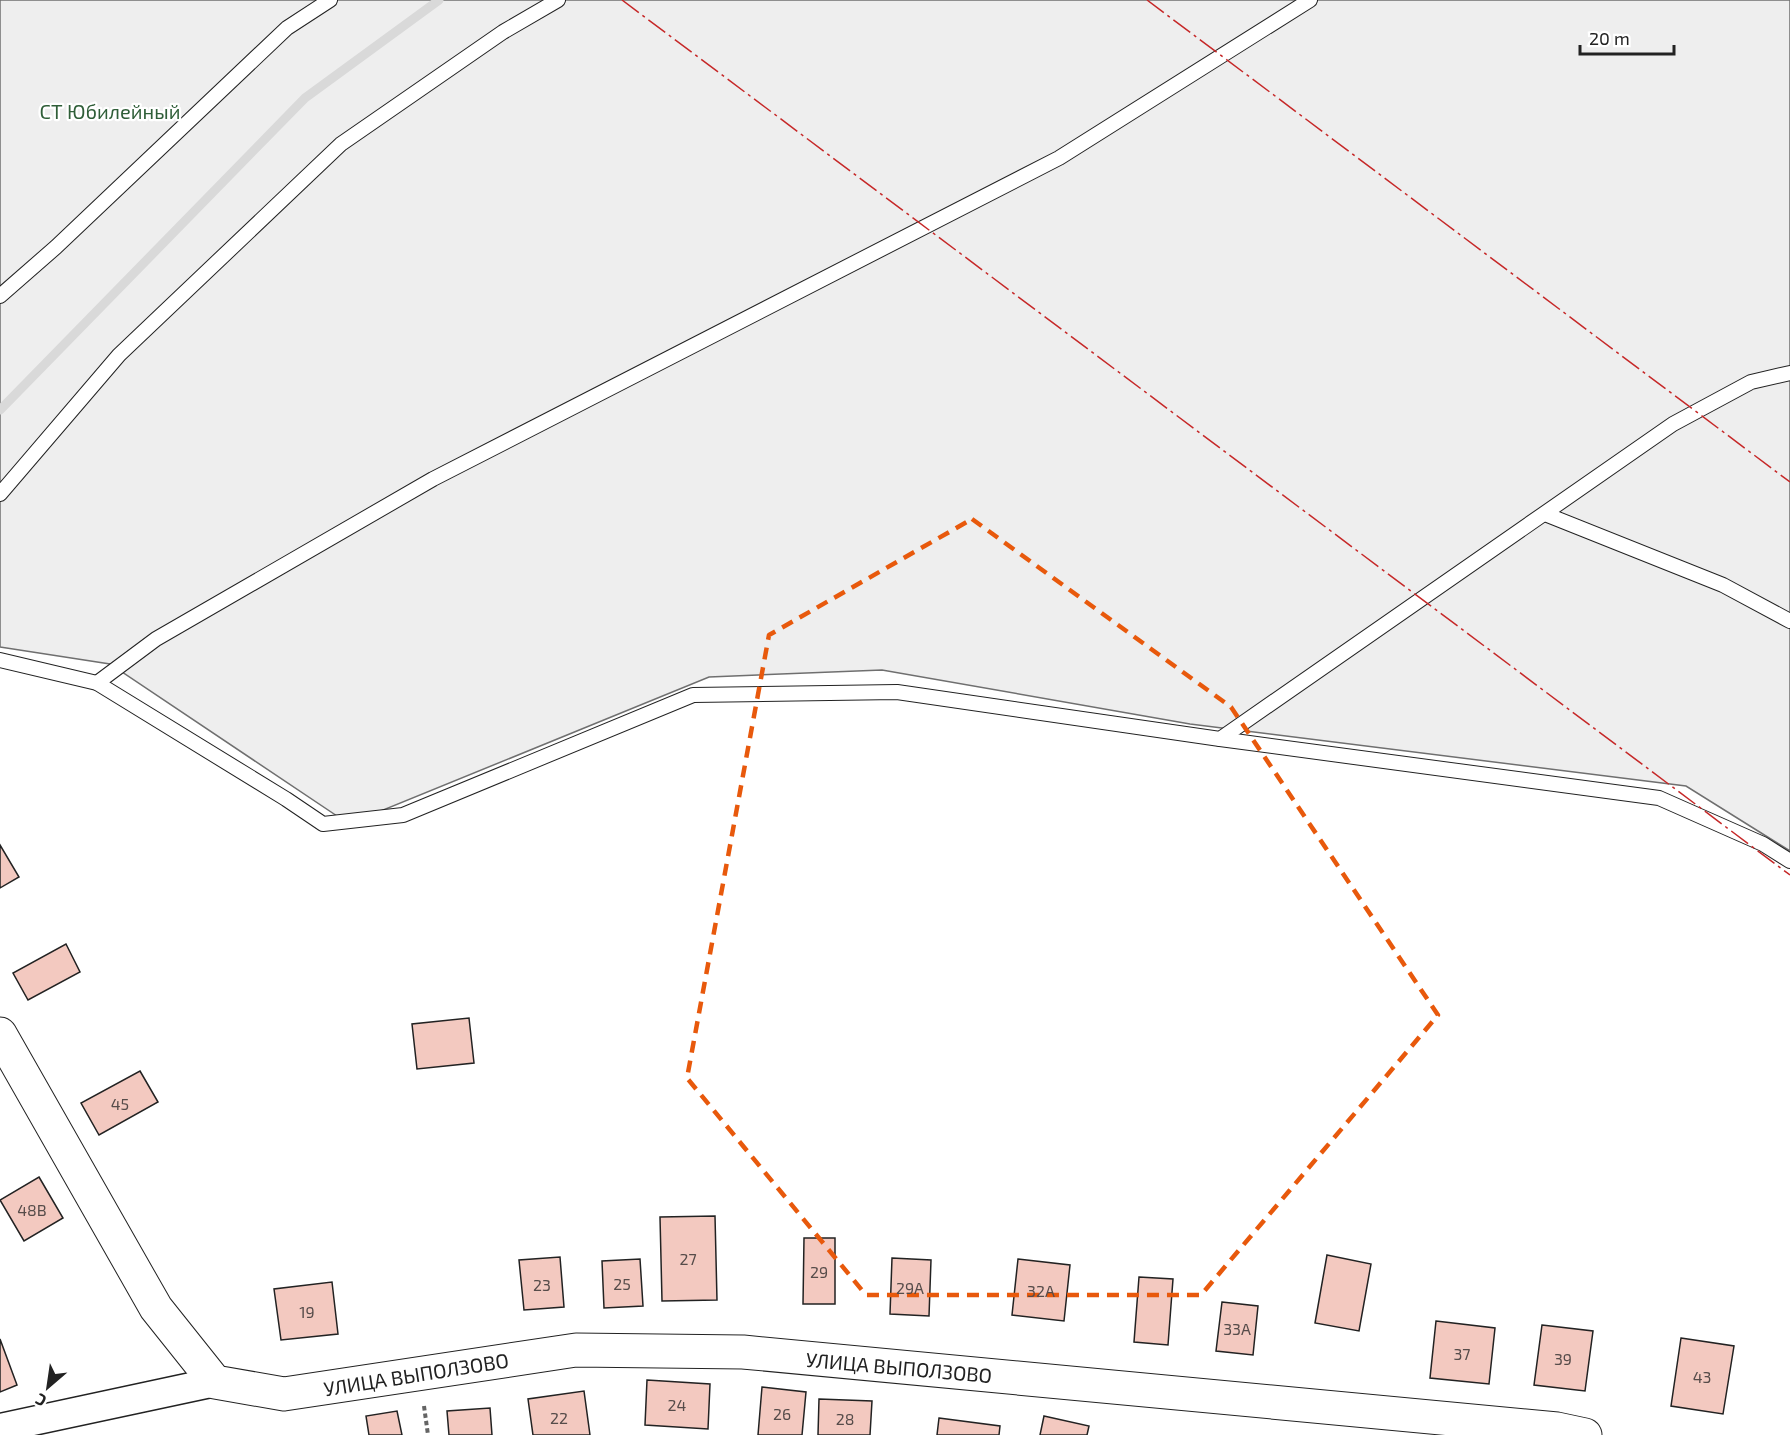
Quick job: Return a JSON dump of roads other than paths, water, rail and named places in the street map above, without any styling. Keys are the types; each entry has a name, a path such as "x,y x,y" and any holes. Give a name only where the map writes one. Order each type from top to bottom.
{"street":[{"path":"0,1034 156,1308 215,1382"},
{"name":"УЛИЦА ВЫПОЛЗОВО","path":"0,1428 215,1382 284,1394 576,1350 743,1352 1557,1429 1585,1435"}],"lane":[{"path":"0,296 56,247 287,28 330,0"},
{"path":"0,494 119,355 341,144 503,32 558,0"},
{"path":"97,683 156,639 433,479 1059,158 1310,0"},
{"path":"1220,740 1673,424 1751,382 1790,373"},
{"path":"1545,514 1723,585 1790,621"},
{"path":"0,660 97,683 323,824 403,815 693,695 897,692 1220,740 1659,798 1763,844 1790,861"}],"waterway":[{"path":"0,410 305,98 439,0"}],"park label":[{"name":"СТ Юбилейный","path":"110,111"}]}
